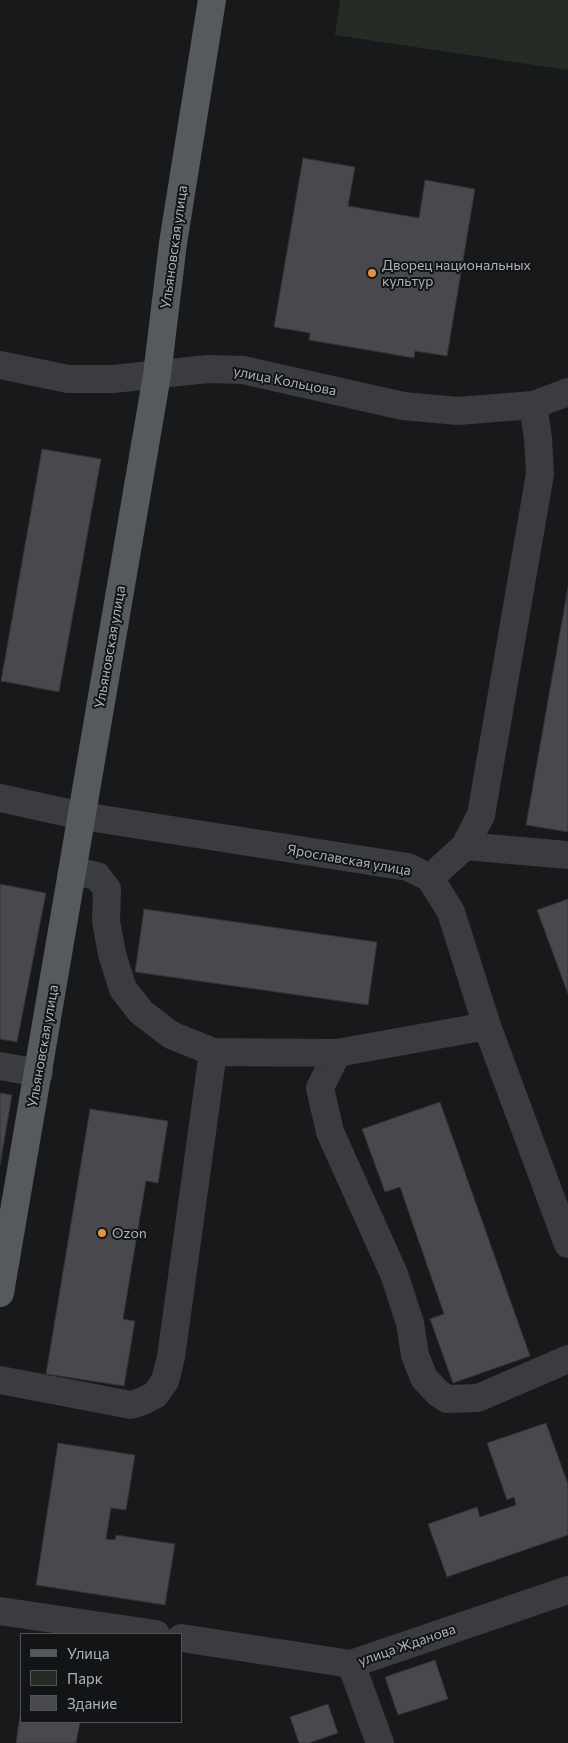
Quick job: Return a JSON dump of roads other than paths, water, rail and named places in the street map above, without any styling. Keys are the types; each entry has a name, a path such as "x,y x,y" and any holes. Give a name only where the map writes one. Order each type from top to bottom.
{"main road":[{"name":"Ульяновская улица","path":"0,1293 157,375 173,243 212,0"}],"street":[{"name":"улица Кольцова","path":"0,365 68,378 113,379 208,369 243,370 403,406 458,411 533,405 568,392"},
{"path":"430,878 465,846 481,816 540,474 538,438 533,405"},
{"name":"Ярославская улица","path":"0,798 82,816 408,867 430,878 451,912 487,1026 568,1244"},
{"path":"465,846 568,855"},
{"path":"73,871 97,876 107,889 106,921 112,954 123,988 141,1012 170,1035 213,1052 337,1053 487,1026"},
{"path":"0,1380 131,1405 155,1395 165,1381 171,1357 213,1052"},
{"path":"337,1053 320,1088 330,1132 394,1274 410,1323 415,1355 424,1378 438,1393 447,1398 478,1398 568,1359"},
{"path":"0,1066 39,1073"},
{"name":"улица Жданова","path":"182,1638 351,1664 568,1590"},
{"path":"0,1611 149,1633"},
{"path":"351,1664 380,1743"}],"place":[{"name":"Дворец национальных культур","path":"372,273"},
{"name":"Ozon","path":"102,1233"}]}
